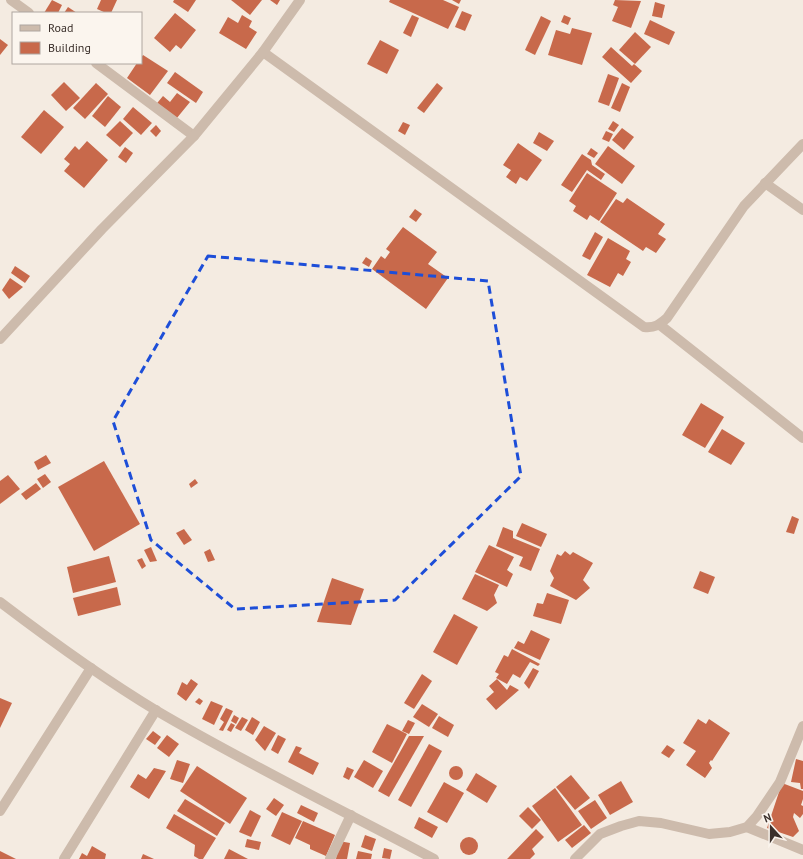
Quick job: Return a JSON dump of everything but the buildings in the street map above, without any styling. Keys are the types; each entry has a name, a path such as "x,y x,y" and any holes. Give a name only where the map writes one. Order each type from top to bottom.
{"street":[{"path":"11,0 28,12"},
{"path":"0,339 102,229 194,136 263,52 300,0"},
{"path":"263,52 644,327 652,328 660,325 667,318 744,206 803,144"},
{"path":"97,64 194,136"},
{"path":"766,184 803,210"},
{"path":"660,325 803,438"},
{"path":"0,602 91,668 156,710 304,792 351,815 425,856 434,859"},
{"path":"0,810 91,668"},
{"path":"64,859 156,710"},
{"path":"575,859 600,834 620,826 639,821 709,834 730,832 747,827 757,816 780,782 803,726"},
{"path":"330,859 351,815"},
{"path":"747,827 803,850"}],"highlighted area":[{"path":"208,256 488,281 521,476 395,600 235,609 151,540 113,421"}]}
